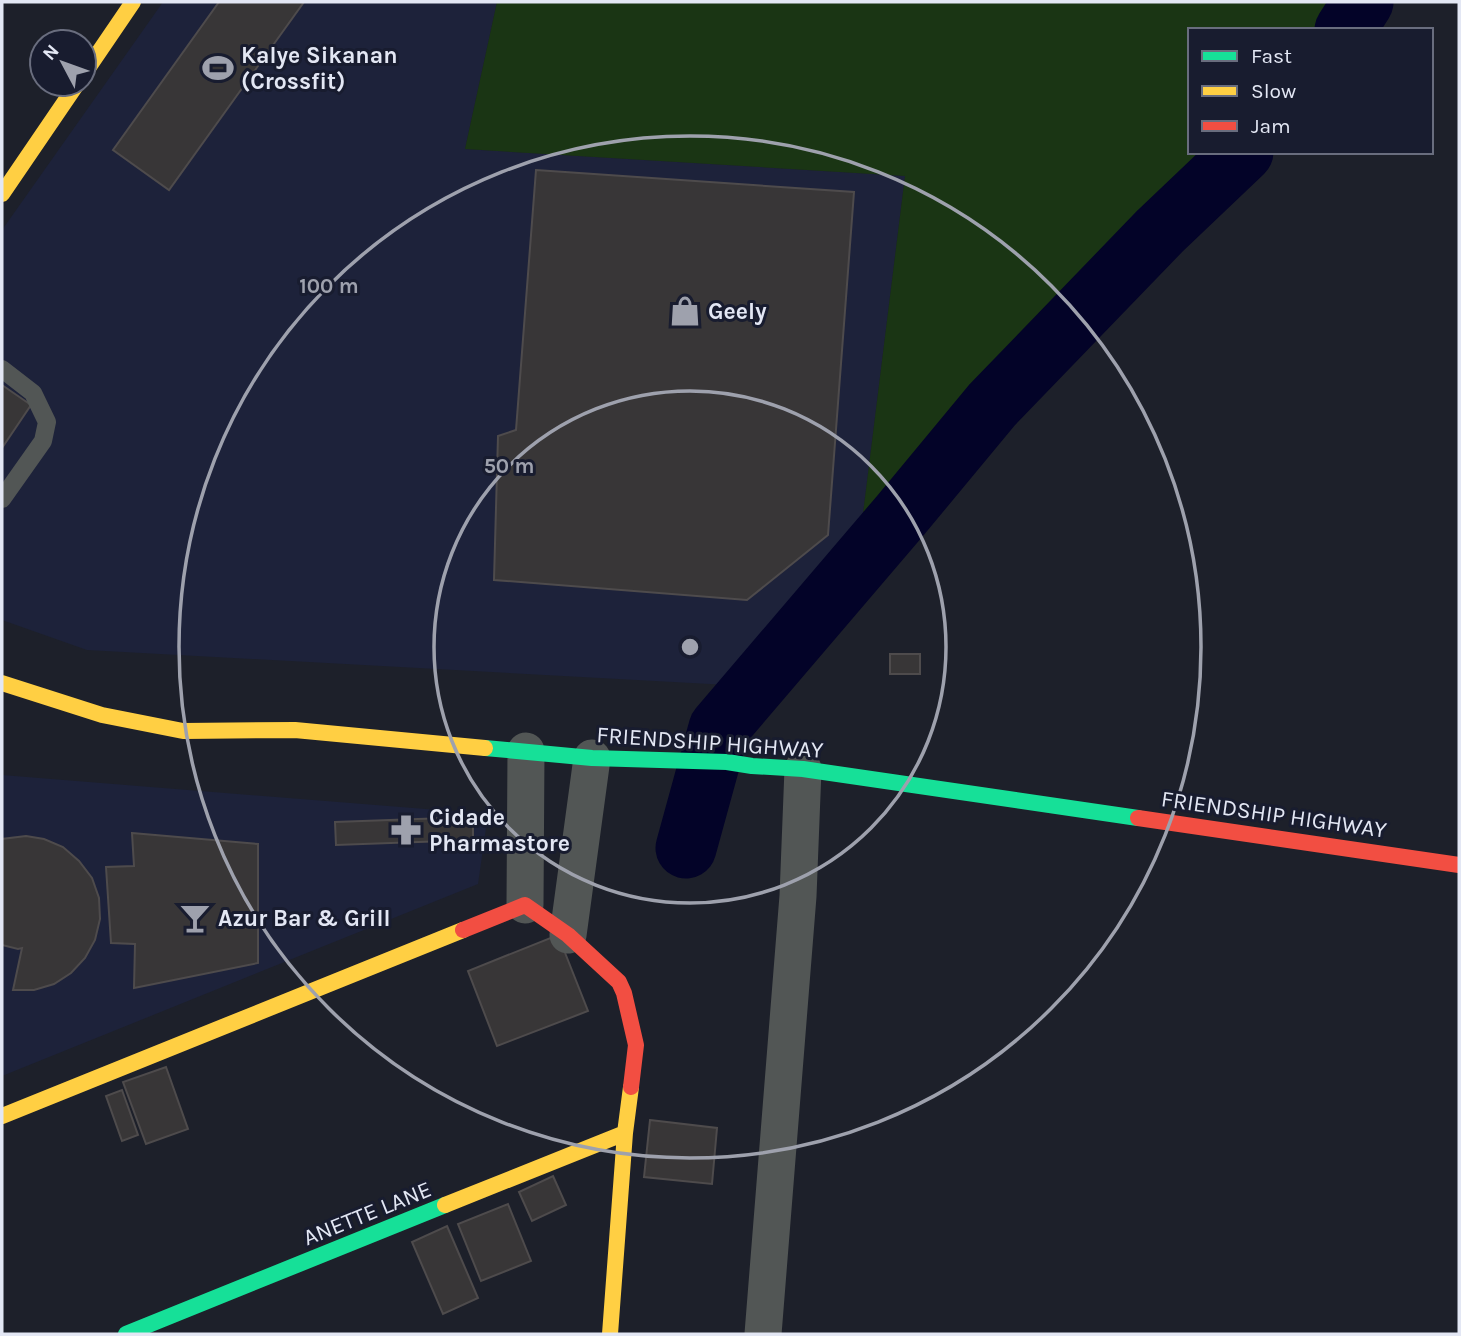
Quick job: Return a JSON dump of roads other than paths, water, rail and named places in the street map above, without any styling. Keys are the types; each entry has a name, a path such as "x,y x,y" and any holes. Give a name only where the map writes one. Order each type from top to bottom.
{"main road":[{"path":"98,53 133,2"},
{"path":"2,194 67,98"},
{"name":"FRIENDSHIP HIGHWAY","path":"2,683 102,715 183,731 295,730 592,758 727,762 803,769 1459,865"},
{"path":"2,1116 525,905 568,935 618,982 624,993 636,1045 625,1133 610,1334"},
{"name":"ANETTE LANE","path":"126,1334 625,1133"}],"street":[{"path":"525,905 526,751"},
{"path":"568,935 592,758"},
{"path":"763,1334 797,896 803,769"},
{"path":"527,816 583,820"}],"lane":[{"path":"2,369 33,394 47,422 43,441 2,499"}],"waterway":[{"path":"1346,28 1363,2"},
{"path":"686,848 719,728 992,405 1160,231 1241,154"}],"place":[{"name":"Kalye Sikanan (Crossfit)","path":"218,68"},
{"name":"Geely","path":"685,311"},
{"name":"Cidade Pharmastore","path":"406,830"},
{"name":"Azur Bar & Grill","path":"195,918"}]}
